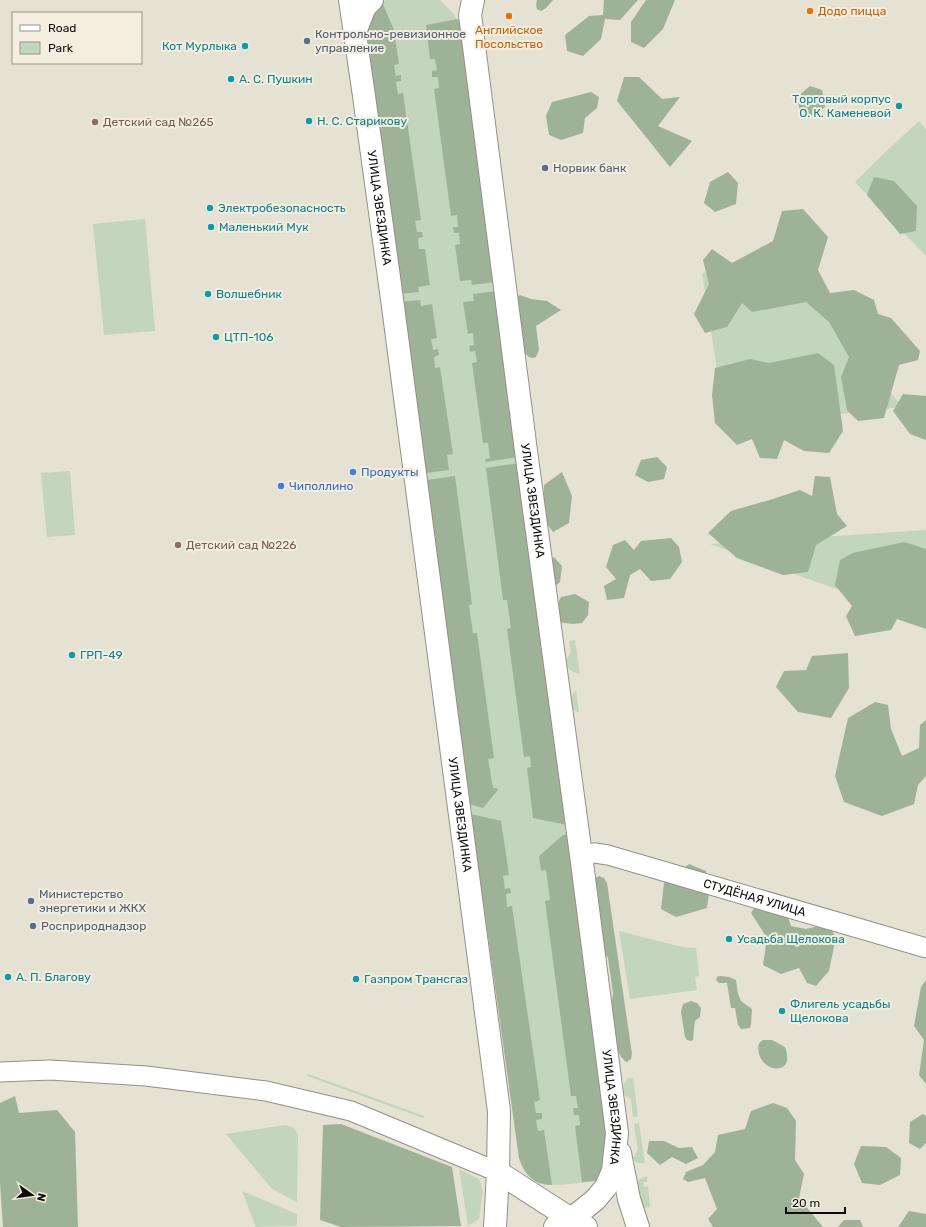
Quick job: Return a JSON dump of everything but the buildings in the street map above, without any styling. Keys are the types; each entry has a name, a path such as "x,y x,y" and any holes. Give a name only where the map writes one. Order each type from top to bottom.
{"street":[{"name":"УЛИЦА ЗВЕЗДИНКА","path":"350,0 392,299 499,1111 498,1172 571,1224 606,1187 613,1171 617,1133 526,451 472,8 454,0"},
{"name":"УЛИЦА ЗВЕЗДИНКА","path":"355,32 365,6 372,0"},
{"name":"СТУДЁНАЯ УЛИЦА","path":"581,855 595,853 608,855 926,948"},
{"path":"0,1072 50,1070 146,1076 266,1091 352,1111 498,1172 494,1227"},
{"path":"617,1133 628,1199 638,1227"}],"green space":[{"path":"386,0 440,0 454,14 462,31 568,834 596,1181 558,1185 539,1182 531,1178 525,1172 519,1158 401,298 382,2"},
{"path":"537,0 553,0 541,11 537,9"},
{"path":"604,0 638,0 620,20 605,19 601,39 583,56 567,51 565,35 589,16 603,15"},
{"path":"646,0 675,0 663,29 644,48 631,42 631,22"},
{"path":"382,2 394,30 399,64 394,65 396,76 401,75 401,81 396,82 398,94 403,93 421,220 415,221 417,232 422,232 423,237 418,238 419,249 425,249 430,285 418,287 419,292 400,294 365,34 367,21"},
{"path":"458,19 462,31 495,282 472,285 471,280 460,281 455,245 460,244 459,233 454,233 453,227 458,227 457,215 451,216 434,89 439,88 438,77 432,77 432,71 437,70 435,59 430,59 426,25"},
{"path":"624,77 639,77 662,99 680,97 658,126 692,141 670,167 617,101"},
{"path":"810,86 822,90 825,107 813,116 800,112 797,97"},
{"path":"591,92 599,97 597,108 585,118 583,133 561,140 549,135 546,116 552,102"},
{"path":"919,121 926,129 926,256 855,182"},
{"path":"728,172 738,183 736,204 715,212 704,203 710,182"},
{"path":"874,177 894,181 917,206 916,231 900,234 867,195"},
{"path":"803,209 828,237 818,270 830,293 854,290 874,300 878,314 891,318 920,351 918,360 899,365 884,418 858,421 847,410 841,377 849,357 829,322 806,302 752,312 742,303 727,327 705,333 694,314 709,284 703,260 712,249 732,263 773,241 782,211"},
{"path":"145,219 155,331 104,335 93,224"},
{"path":"786,261 902,407 726,427 702,273"},
{"path":"497,291 518,457 486,462 485,459 490,458 488,443 483,443 472,363 477,362 475,351 470,352 469,346 474,345 473,333 468,334 463,302 474,301 473,294"},
{"path":"520,295 531,299 547,301 561,310 536,326 539,350 536,357 532,358 522,350 513,301"},
{"path":"420,300 421,306 432,304 437,338 431,339 433,350 438,349 439,355 434,357 435,368 440,367 453,454 447,455 449,470 426,473 401,302"},
{"path":"818,353 834,365 843,431 829,453 804,451 784,440 777,459 760,458 752,439 737,445 715,423 712,395 715,368 750,359 769,363"},
{"path":"903,394 926,396 926,440 910,434 893,411"},
{"path":"657,457 667,467 664,479 648,482 635,475 641,460"},
{"path":"519,463 567,825 533,818 527,768 531,767 530,756 524,757 507,629 511,628 507,600 503,600 486,468"},
{"path":"70,471 75,535 47,537 41,473"},
{"path":"562,472 572,496 569,523 553,532 544,520 544,485"},
{"path":"455,476 472,604 469,605 473,633 477,633 494,758 488,759 493,788 497,788 498,790 483,808 469,804 427,480"},
{"path":"815,476 830,477 837,514 847,526 816,545 808,572 783,575 737,558 708,533 731,511 800,490 812,496"},
{"path":"926,530 926,621 710,544"},
{"path":"671,538 679,547 682,562 670,579 651,581 640,569 630,575 624,598 607,600 604,586 616,579 606,567 613,545 625,540 634,550 641,541"},
{"path":"904,542 926,549 926,629 897,619 891,630 855,636 846,616 852,606 835,585 840,560 853,553"},
{"path":"554,557 562,566 560,582 552,589 544,565"},
{"path":"575,594 589,602 588,615 582,623 572,624 559,622 556,608 561,597"},
{"path":"575,640 580,674 570,670 565,661 571,652 569,641"},
{"path":"848,653 849,688 831,718 798,712 776,687 784,671 806,670 812,656"},
{"path":"576,690 579,713 571,708 571,698"},
{"path":"875,702 888,705 891,729 902,756 919,748 920,725 926,720 926,776 918,785 914,804 882,816 844,802 835,776 848,718"},
{"path":"471,814 501,821 509,875 503,876 505,889 510,888 511,893 506,894 507,907 512,906 540,1100 534,1102 536,1113 542,1113 542,1119 536,1120 538,1131 544,1130 552,1185 539,1183 530,1177 519,1158"},
{"path":"568,834 611,1156 603,1174 596,1181 582,1182 575,1126 580,1125 579,1115 574,1115 573,1108 578,1108 576,1096 571,1096 545,901 550,900 546,870 541,871 539,856 563,835"},
{"path":"689,864 706,871 709,894 707,908 676,917 661,909 664,883"},
{"path":"599,876 604,878 607,883 632,1054 631,1059 627,1062 619,1053 616,1045 607,1005 612,1001 613,993 608,958 601,948 593,879"},
{"path":"760,899 783,903 791,926 806,929 827,924 836,937 829,971 816,986 807,983 799,968 781,974 763,965 767,938 751,913"},
{"path":"619,931 682,947 696,948 699,976 695,977 697,990 630,999"},
{"path":"717,977 729,977 736,980 738,994 741,1001 752,1009 750,1028 741,1029 738,1025 735,1008 731,1008 727,983 719,983 716,980"},
{"path":"926,980 926,1084 919,1075 924,1040 914,1026 921,987"},
{"path":"691,1001 697,1003 701,1008 700,1017 695,1021 693,1040 691,1041 687,1040 685,1037 681,1012 683,1004"},
{"path":"763,1040 772,1040 785,1047 787,1056 786,1063 783,1067 773,1068 762,1061 758,1048 759,1044"},
{"path":"308,1074 424,1116 423,1118 307,1076"},
{"path":"628,1078 633,1078 638,1117 633,1117 631,1099 624,1095 622,1091"},
{"path":"15,1096 19,1113 57,1110 75,1132 78,1227 3,1227 0,1183 0,1103"},
{"path":"773,1103 787,1108 796,1121 795,1160 804,1174 799,1198 823,1227 713,1227 708,1219 717,1209 705,1178 688,1182 683,1179 686,1172 703,1165 715,1152 718,1135 745,1129 751,1111"},
{"path":"923,1114 926,1116 926,1143 920,1149 909,1143 910,1122"},
{"path":"639,1123 645,1163 639,1163 633,1158 638,1150 634,1124"},
{"path":"341,1124 452,1167 461,1226 341,1227 320,1220 323,1125"},
{"path":"286,1125 294,1128 298,1135 297,1202 272,1189 226,1134"},
{"path":"649,1141 664,1141 679,1148 692,1147 698,1158 686,1164 672,1157 660,1165 647,1153"},
{"path":"861,1146 886,1147 901,1158 900,1175 880,1185 862,1183 854,1164"},
{"path":"459,1169 479,1179 483,1191 479,1219 468,1226"},
{"path":"647,1176 647,1182 643,1182 644,1187 648,1186 650,1207 642,1208 636,1184 640,1179"},
{"path":"242,1191 297,1214 297,1226 256,1227"},
{"path":"909,1211 926,1214 926,1227 898,1227"},
{"path":"844,1220 860,1220 863,1227 838,1227"}],"place":[{"name":"Додо пицца","path":"810,11"},
{"name":"Английское Посольство","path":"509,16"},
{"name":"Контрольно-ревизионное управление","path":"307,41"},
{"name":"Кот Мурлыка","path":"245,46"},
{"name":"А. С. Пушкин","path":"231,79"},
{"name":"Торговый корпус О. К. Каменевой","path":"899,106"},
{"name":"Н. С. Старикову","path":"309,121"},
{"name":"Детский сад №265","path":"95,122"},
{"name":"Норвик банк","path":"545,168"},
{"name":"Электробезопасность","path":"210,208"},
{"name":"Маленький Мук","path":"211,227"},
{"name":"Волшебник","path":"208,294"},
{"name":"ЦТП-106","path":"216,337"},
{"name":"Продукты","path":"353,472"},
{"name":"Чиполлино","path":"281,486"},
{"name":"Детский сад №226","path":"178,545"},
{"name":"ГРП-49","path":"72,655"},
{"name":"Министерство энергетики и ЖКХ","path":"31,901"},
{"name":"Росприроднадзор","path":"33,926"},
{"name":"Усадьба Щелокова","path":"729,939"},
{"name":"А. П. Благову","path":"8,977"},
{"name":"Газпром Трансгаз","path":"356,979"},
{"name":"Флигель усадьбы Щелокова","path":"782,1011"}]}
